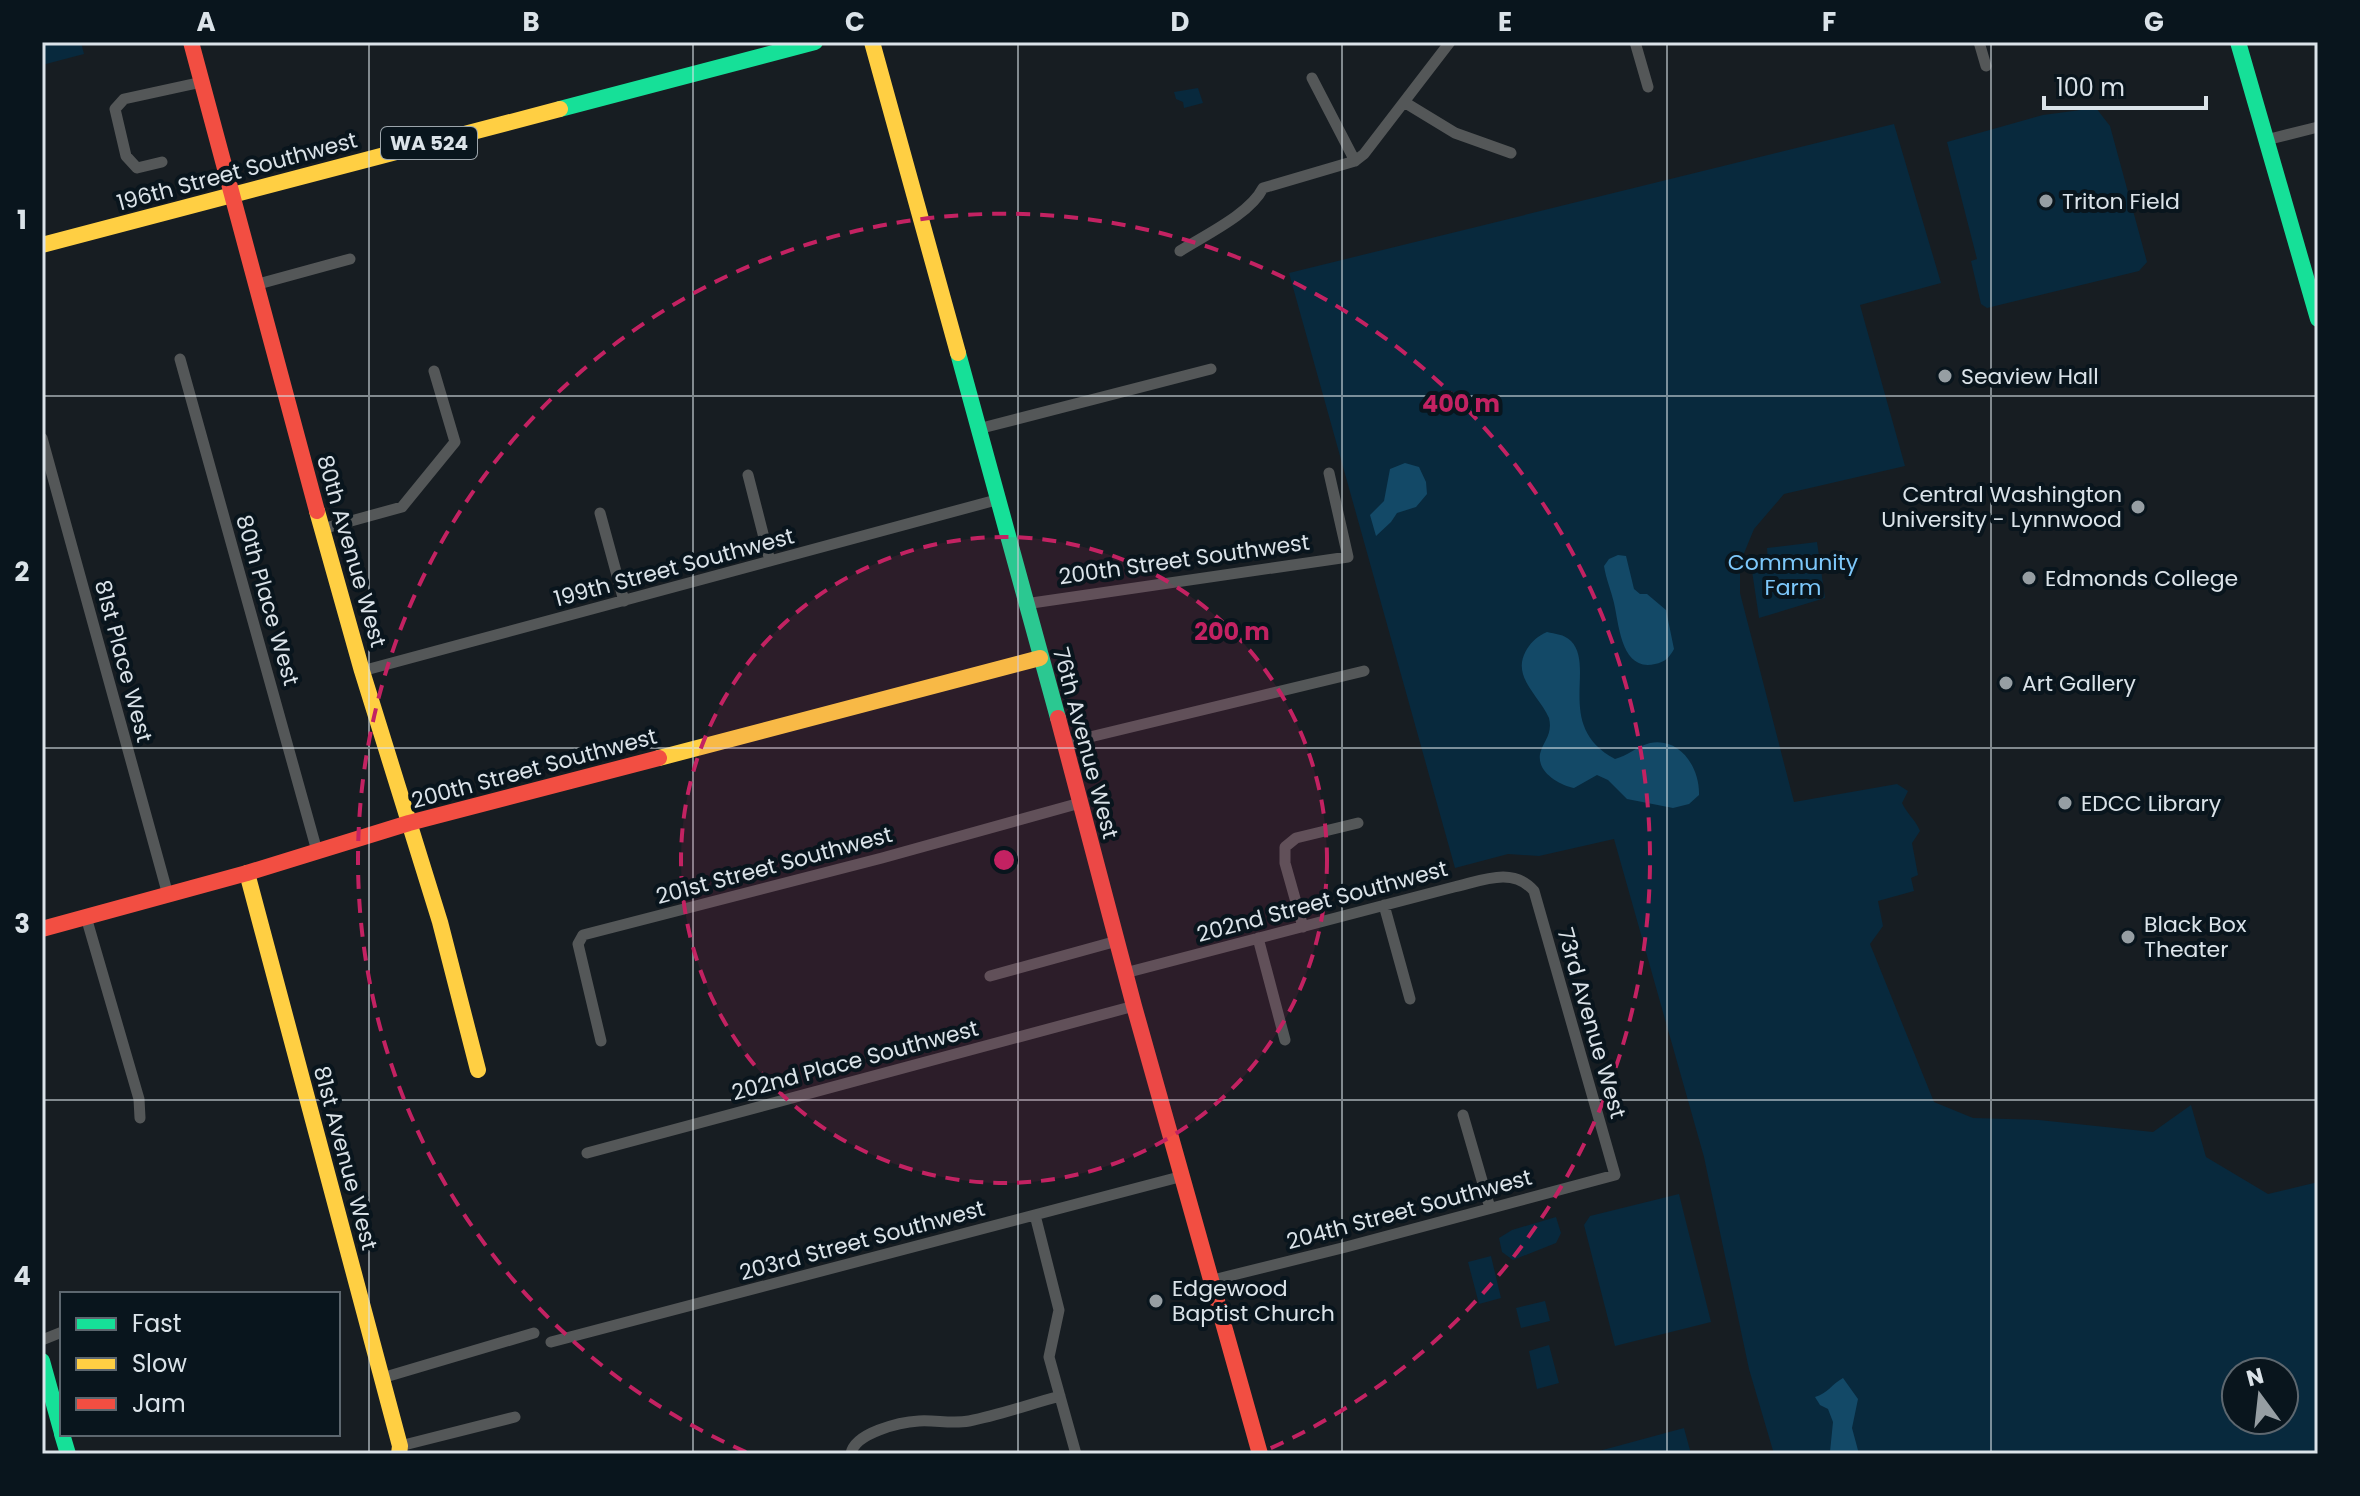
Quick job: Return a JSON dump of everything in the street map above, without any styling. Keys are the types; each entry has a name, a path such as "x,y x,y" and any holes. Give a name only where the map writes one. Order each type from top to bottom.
{"street":[{"name":"80th Avenue West","path":"191,42 322,529 362,671 440,922 478,1070"},
{"name":"196th Street Southwest","path":"42,245 815,42"},
{"name":"76th Avenue West","path":"872,42 1134,1006 1260,1454"},
{"path":"1180,251 1244,210 1257,200 1263,188 1355,161 1364,154 1450,42"},
{"path":"1635,42 1648,87"},
{"path":"1979,42 1986,66"},
{"path":"2238,42 2318,319"},
{"path":"1312,78 1355,161"},
{"path":"162,162 137,168 126,156 115,109 124,99 202,82"},
{"path":"1404,102 1455,133 1511,153"},
{"path":"2266,140 2318,127"},
{"path":"255,285 350,259"},
{"name":"80th Place West","path":"180,359 317,851"},
{"path":"978,429 1211,369"},
{"path":"322,529 402,507 455,442 434,371"},
{"name":"81st Place West","path":"42,438 168,895"},
{"name":"200th Street Southwest","path":"1025,604 1348,557 1329,473"},
{"path":"748,475 770,561"},
{"name":"199th Street Southwest","path":"362,671 996,500"},
{"path":"600,513 624,601"},
{"name":"200th Street Southwest","path":"42,929 247,873 409,823 1040,658"},
{"path":"1065,743 1364,671"},
{"name":"201st Street Southwest","path":"601,1041 578,944 583,935 1080,803"},
{"path":"1303,927 1285,863 1285,847 1296,838 1358,823"},
{"name":"81st Avenue West","path":"247,873 399,1450"},
{"name":"202nd Street Southwest","path":"1125,973 1502,876 1518,878 1528,884"},
{"name":"73rd Avenue West","path":"1528,884 1534,891 1615,1175"},
{"path":"1384,905 1410,999"},
{"path":"86,917 139,1099 140,1118"},
{"path":"1258,938 1285,1040"},
{"path":"990,976 1117,941"},
{"name":"202nd Place Southwest","path":"587,1153 1134,1006"},
{"path":"1463,1115 1490,1208"},
{"name":"204th Street Southwest","path":"1213,1280 1615,1175"},
{"name":"203rd Street Southwest","path":"551,1342 1183,1176"},
{"path":"1035,1215 1059,1310 1049,1357 1076,1454"},
{"path":"382,1378 534,1333"},
{"path":"42,1361 60,1427"},
{"path":"851,1450 860,1437 879,1430 919,1421 968,1421 1060,1396"},
{"path":"399,1450 515,1417"}],"green space":[{"path":"42,42 81,42 84,54 42,65"},
{"path":"1198,88 1203,103 1184,108 1183,102 1176,99 1174,92"},
{"name":"Triton Field","path":"2096,108 2110,126 2147,262 2139,271 1987,308 1981,304 1971,261 1977,259 1947,142 2043,115"},
{"path":"1894,124 1941,283 1860,305 1905,466 1784,494 1754,529 1740,563 1740,593 1794,802 1897,784 1908,791 1902,803 1920,831 1912,843 1918,875 1911,878 1914,891 1878,901 1883,926 1870,944 1934,1102 1973,1118 2039,1120 2153,1132 2191,1105 2206,1157 2268,1194 2318,1182 2318,1454 1774,1454 1749,1369 1704,1157 1614,839 1539,856 1508,854 1455,868 1289,273"},
{"name":"Community Farm","path":"1817,542 1825,598 1759,618 1751,564 1768,562 1767,548"},
{"path":"1679,1194 1711,1322 1615,1346 1584,1225 1590,1216"},
{"path":"1556,1217 1561,1233 1556,1243 1513,1260 1502,1252 1499,1238 1512,1230"},
{"path":"1491,1256 1501,1298 1479,1304 1468,1262"},
{"path":"1545,1301 1550,1321 1521,1328 1516,1308"},
{"path":"1549,1345 1559,1383 1537,1389 1529,1351"},
{"path":"1684,1428 1691,1454 1588,1454"}],"shaded area":[{"path":"1405,463 1419,467 1426,482 1427,494 1416,507 1397,513 1376,536 1370,515 1384,501 1390,469"},
{"path":"1626,556 1634,589 1640,594 1647,594 1666,610 1674,649 1661,662 1644,665 1628,654 1620,634 1604,566 1609,559"},
{"path":"1547,632 1568,639 1578,652 1581,714 1586,730 1597,746 1615,759 1650,743 1661,742 1679,750 1692,766 1698,785 1699,795 1689,804 1673,808 1627,799 1608,780 1597,775 1574,788 1556,781 1546,772 1540,754 1549,733 1549,718 1528,685 1522,668 1529,646"},
{"path":"1843,1378 1858,1399 1852,1428 1859,1454 1830,1452 1833,1422 1828,1409 1820,1405 1815,1397"}],"traffic: fast":[{"path":"560,109 815,42"},
{"path":"2238,42 2318,319"},
{"path":"958,353 1058,718"},
{"path":"42,1361 60,1426"},
{"path":"63,1436 68,1454"}],"traffic: slow":[{"path":"872,42 958,353"},
{"path":"42,245 560,109"},
{"path":"317,511 362,671 440,922 478,1070"},
{"path":"659,758 1040,658"},
{"path":"247,873 400,1446 399,1454"}],"traffic: jam":[{"path":"191,42 317,511"},
{"path":"1058,718 1134,1006 1260,1454"},
{"path":"42,929 247,873 409,823 659,758"}],"place":[{"name":"Triton Field","path":"2046,201"},
{"name":"Seaview Hall","path":"1945,376"},
{"name":"Central Washington University - Lynnwood","path":"2138,507"},
{"name":"Edmonds College","path":"2029,578"},
{"name":"Art Gallery","path":"2006,683"},
{"name":"EDCC Library","path":"2065,803"},
{"name":"Black Box Theater","path":"2128,937"},
{"name":"Edgewood Baptist Church","path":"1156,1301"}]}
